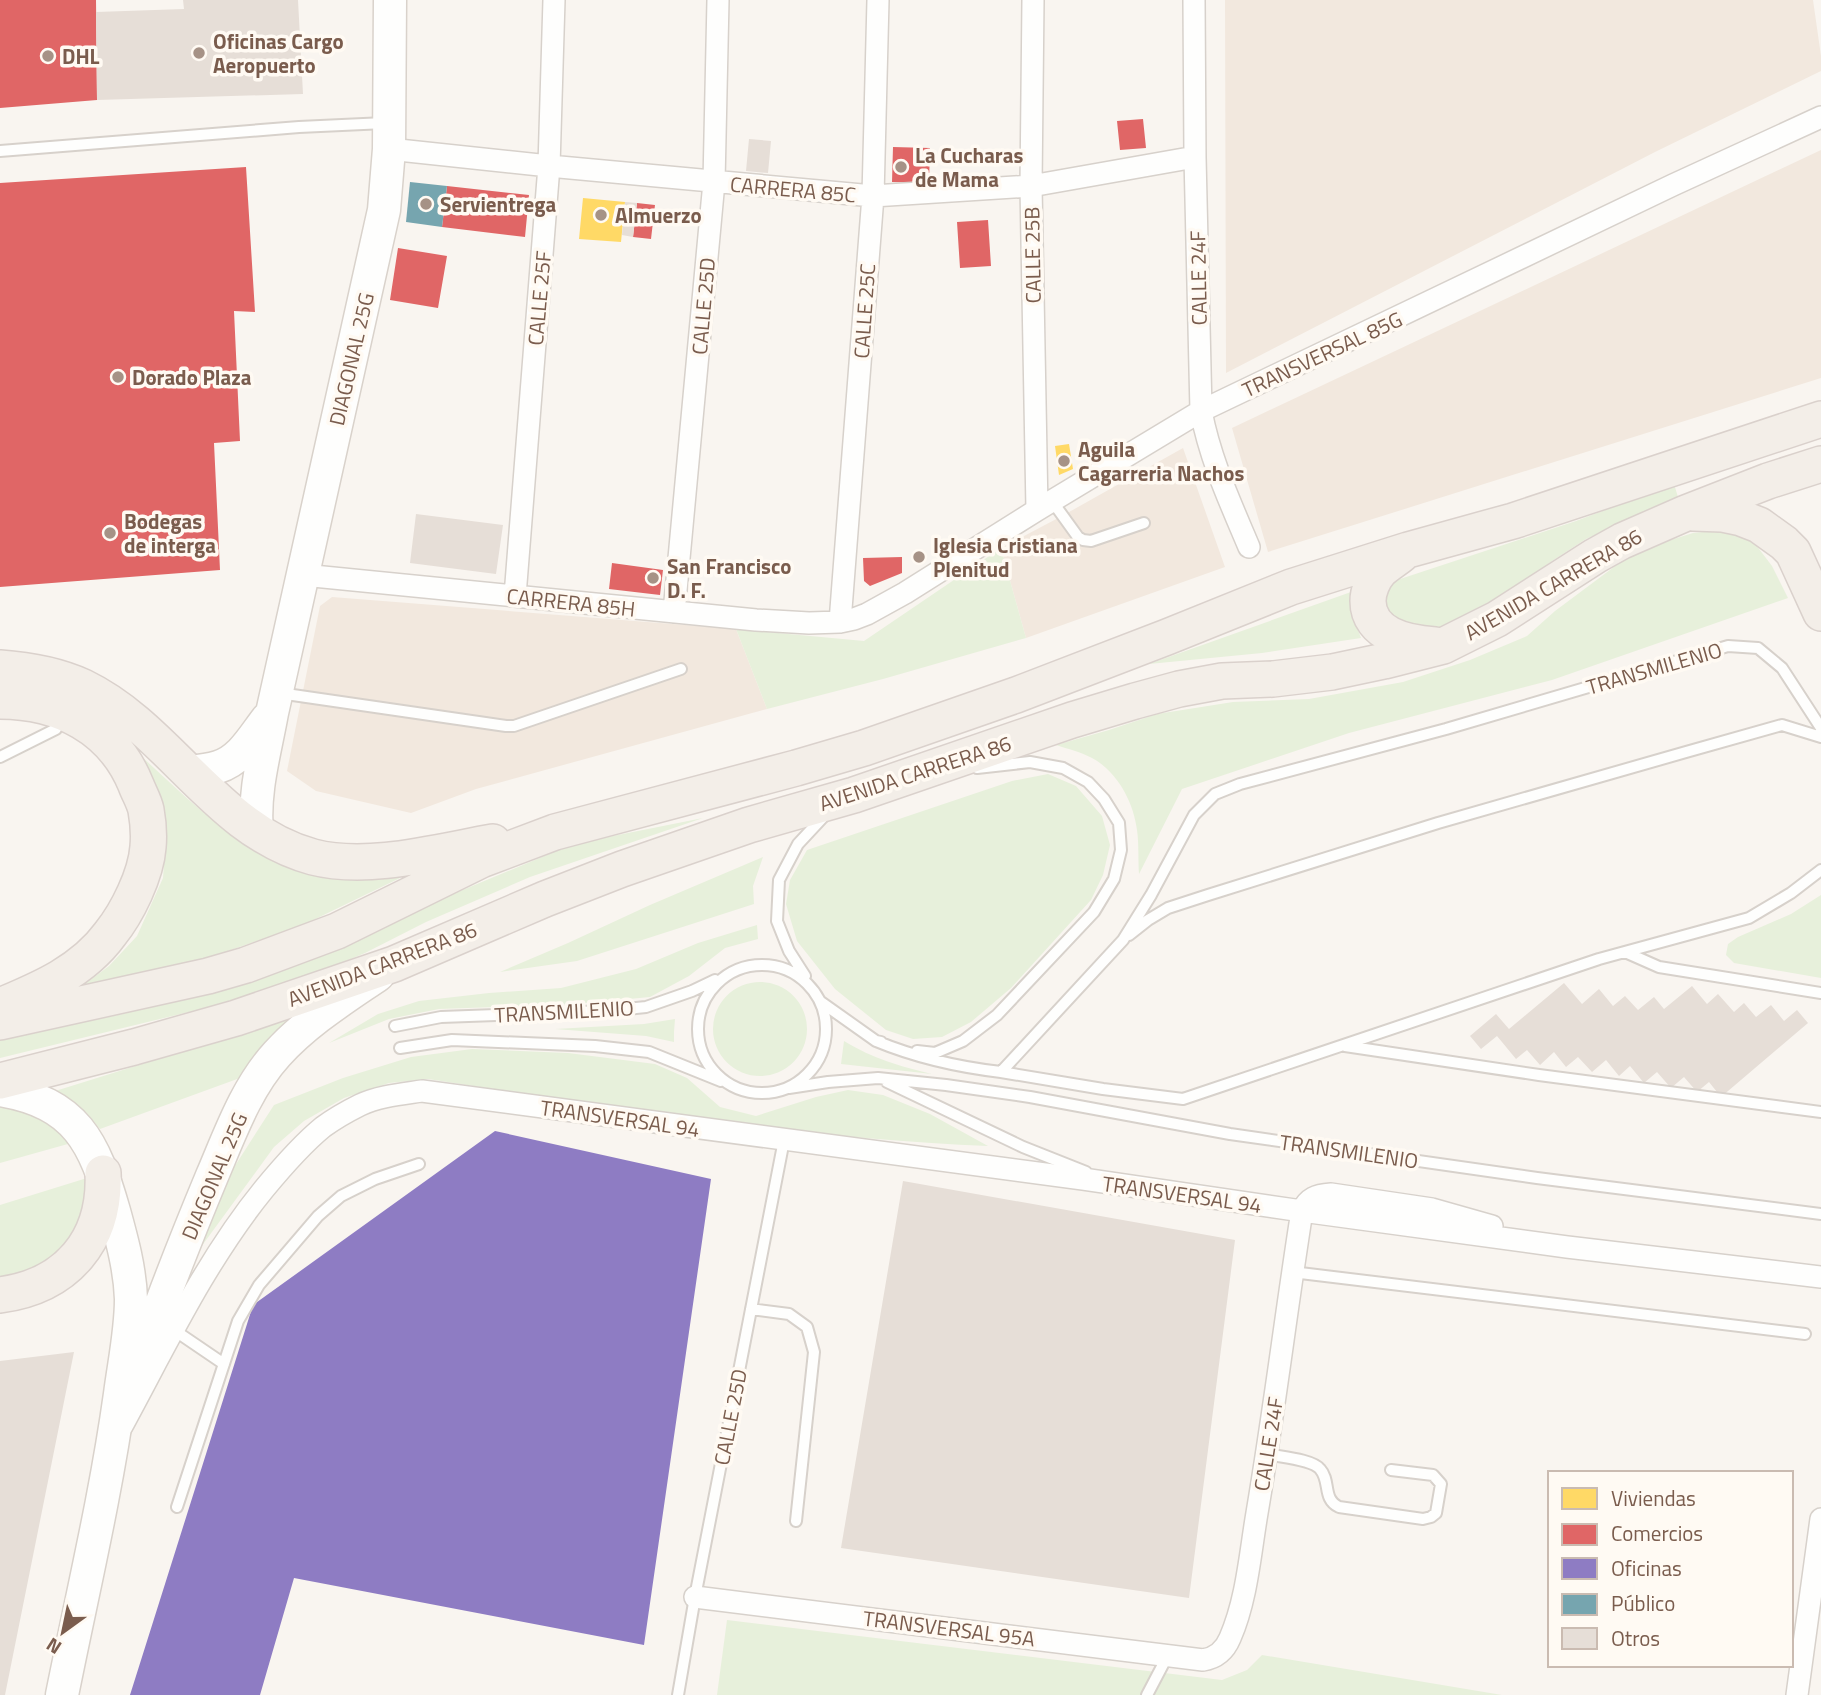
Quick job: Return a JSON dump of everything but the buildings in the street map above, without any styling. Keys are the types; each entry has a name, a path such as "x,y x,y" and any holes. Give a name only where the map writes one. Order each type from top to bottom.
{"main road":[{"name":"AVENIDA CARRERA 86","path":"0,1022 208,976 246,965 337,932 481,860 555,832 864,748 1029,690 1291,587 1408,550 1513,522 1821,419"},
{"name":"AVENIDA CARRERA 86","path":"0,1081 236,1018 394,964 545,898 622,869 749,825 853,795 1072,720 1179,689 1222,681 1273,679 1332,672 1443,646 1497,619 1613,546 1686,513 1768,481 1821,464"},
{"path":"1686,513 1723,514 1741,518 1759,525 1784,543 1793,552 1821,613"},
{"path":"1408,550 1380,572 1369,590 1368,612 1374,623 1384,632 1411,641 1443,646"},
{"path":"0,668 61,678 84,688 124,713 236,817 288,849 314,857 362,862 555,832"},
{"path":"0,701 24,701 55,709 89,726 111,744 129,767 146,809 148,848 130,906 89,958 56,982 0,1006"},
{"path":"0,1295 32,1287 55,1277 79,1256 92,1235 98,1218 104,1189 103,1173"}],"street":[{"name":"DIAGONAL 25G","path":"257,832 257,793 274,703 384,210 389,136 390,0"},
{"name":"CALLE 25F","path":"515,596 549,166 554,0"},
{"name":"CALLE 25D","path":"674,612 714,182 718,0"},
{"name":"CALLE 25C","path":"840,622 873,196 878,0"},
{"name":"CALLE 25B","path":"1033,0 1031,186 1044,506"},
{"name":"CALLE 24F","path":"1194,0 1201,411 1214,464 1249,547"},
{"name":"TRANSVERSAL 85G","path":"840,622 854,620 905,593 1201,411 1821,117"},
{"name":"CARRERA 85C","path":"389,136 549,166 873,196 1031,186 1195,157"},
{"name":"CARRERA 85H","path":"303,575 674,612 809,623 840,622"},
{"name":"DIAGONAL 25G","path":"189,772 218,767 243,752 274,703"},
{"name":"DIAGONAL 25G","path":"113,1443 158,1314 203,1198 233,1126 255,1084 276,1056 303,1030 394,964"},
{"name":"DIAGONAL 25G","path":"0,1090 45,1103 70,1119 93,1149 103,1173 127,1261 130,1321 113,1443 62,1695"},
{"name":"TRANSVERSAL 94","path":"113,1443 227,1238 249,1208 290,1157 325,1126 362,1104 388,1096 422,1091 1301,1211"},
{"path":"1301,1211 1310,1199 1317,1195 1331,1194 1432,1209 1567,1247 1821,1277"},
{"name":"CALLE 24F","path":"1203,1660 1220,1654 1230,1640 1242,1605 1267,1454 1301,1211"},
{"path":"1797,1695 1820,1531"},
{"name":"TRANSVERSAL 95A","path":"695,1597 1203,1660"}],"lane":[{"path":"0,150 299,127 389,136"},
{"path":"1044,506 1083,540 1091,541 1144,523"},
{"name":"TRANSMILENIO","path":"1123,940 1194,816 1215,794 1240,784 1446,729 1728,646 1758,648 1782,668 1821,728"},
{"path":"274,703 514,726 681,669"},
{"name":"TRANSMILENIO","path":"1001,1072 1123,940 1168,908 1438,823 1782,725 1821,737"},
{"path":"0,757 56,729"},
{"path":"876,1041 908,1050 935,1053 963,1041 997,1015 1094,912 1114,879 1121,850 1119,822 1104,799 1088,782 1063,768 1030,762 912,775"},
{"path":"810,985 792,971 771,964 748,965 727,974 711,989 700,1008 697,1030 701,1052 713,1071 730,1085 749,1092 769,1093 789,1088 806,1077 819,1061 826,1042 827,1021 821,1002 789,951 777,921 779,880 798,844 820,818 853,795"},
{"path":"821,1002 876,1041 904,1053 960,1067 1183,1099 1586,963 1749,918 1791,893 1821,870"},
{"path":"1625,952 1659,967 1821,993"},
{"name":"TRANSMILENIO","path":"394,1026 441,1017 607,1012 646,1007 692,991 727,974"},
{"name":"TRANSMILENIO","path":"400,1048 453,1040 595,1046 649,1052 730,1085"},
{"path":"1340,1045 1539,1075 1821,1112"},
{"path":"878,1078 1023,1147 1123,1186"},
{"name":"TRANSMILENIO","path":"789,1088 878,1078 1030,1097 1230,1134 1537,1178 1821,1214"},
{"name":"CALLE 25D","path":"678,1695 784,1140"},
{"path":"177,1507 238,1321 259,1285 318,1216 341,1196 374,1179 419,1164"},
{"path":"1292,1272 1805,1334"},
{"path":"751,1310 789,1314 807,1327 814,1352 796,1521"},
{"path":"174,1330 224,1364"},
{"path":"1267,1454 1312,1463 1321,1469 1328,1497 1332,1504 1339,1507 1423,1518 1436,1513 1441,1484 1438,1478 1433,1475 1391,1470"},
{"path":"1147,1695 1168,1655"}],"shaded area":[{"path":"1225,0 1813,0 1821,71 1655,152 1226,373"},
{"path":"1821,150 1821,378 1268,552 1232,428"},
{"path":"1183,448 1225,567 1026,638 1001,548"},
{"path":"332,597 736,629 767,709 476,789 411,813 316,791 287,771 320,606"}],"green space":[{"path":"1674,484 1678,497 1586,539 1509,592 1462,620 1431,633 1396,628 1378,594 1388,583 1576,521"},
{"path":"1723,530 1753,541 1772,566 1788,598 1552,680 1349,733 1182,789 1139,874 1135,820 1123,789 1109,771 1092,758 1056,745 1157,714 1233,702 1309,699 1403,682 1470,660 1527,636 1555,611 1622,561 1661,543 1693,533"},
{"path":"1001,548 1026,638 767,709 736,629 864,641"},
{"path":"1351,592 1353,617 1361,638 1262,653 1149,664"},
{"path":"141,756 229,833 279,863 306,873 335,879 400,878 303,925 167,972 73,993 109,966 137,936 163,878 167,826"},
{"path":"1048,774 1076,786 1102,816 1110,845 1103,875 1091,900 1011,988 971,1022 942,1037 913,1039 886,1030 835,989 797,941 786,904 790,880 807,850 1012,781"},
{"path":"703,818 530,877 298,981 201,1009 0,1058 0,1039 123,1014 240,983 573,844"},
{"path":"763,857 753,886 754,904 577,961 500,972 650,905"},
{"path":"1821,895 1821,978 1734,963 1726,955 1728,944 1738,937 1791,914"},
{"path":"757,925 758,939 725,948 689,976 650,997 576,1004 439,1009 389,1019 329,1043 378,1014 419,1001 561,988 636,969 698,943"},
{"path":"760,982 778,986 793,996 803,1011 807,1029 803,1047 793,1062 778,1072 760,1076 742,1072 727,1062 717,1047 713,1029 717,1011 727,996 742,986"},
{"path":"293,1017 259,1052 240,1078 100,1129 86,1112 52,1092"},
{"path":"675,1019 674,1042 646,1036 555,1029 644,1024"},
{"path":"844,1041 887,1061 932,1074 841,1064"},
{"path":"472,1049 568,1053 655,1064 687,1078 720,1107 756,1116 848,1090 883,1095 930,1114 988,1146 777,1129 428,1079 389,1083 344,1098 304,1121 274,1147 182,1273 229,1175 274,1105 343,1078 411,1057"},
{"path":"0,1105 24,1106 75,1142 0,1163"},
{"path":"87,1178 91,1209 58,1262 0,1288 0,1205"},
{"path":"727,1620 1222,1680 1247,1670 1262,1655 1502,1695 717,1695"}],"place":[{"name":"Oficinas Cargo Aeropuerto","path":"199,53"},
{"name":"DHL","path":"48,56"},
{"name":"La Cucharas de Mama","path":"901,167"},
{"name":"Servientrega","path":"426,204"},
{"name":"Almuerzo","path":"601,215"},
{"name":"Dorado Plaza","path":"118,377"},
{"name":"Aguila Cagarreria Nachos","path":"1064,461"},
{"name":"Bodegas de interga","path":"110,533"},
{"name":"Iglesia Cristiana Plenitud","path":"919,557"},
{"name":"San Francisco D. F.","path":"653,578"}]}
